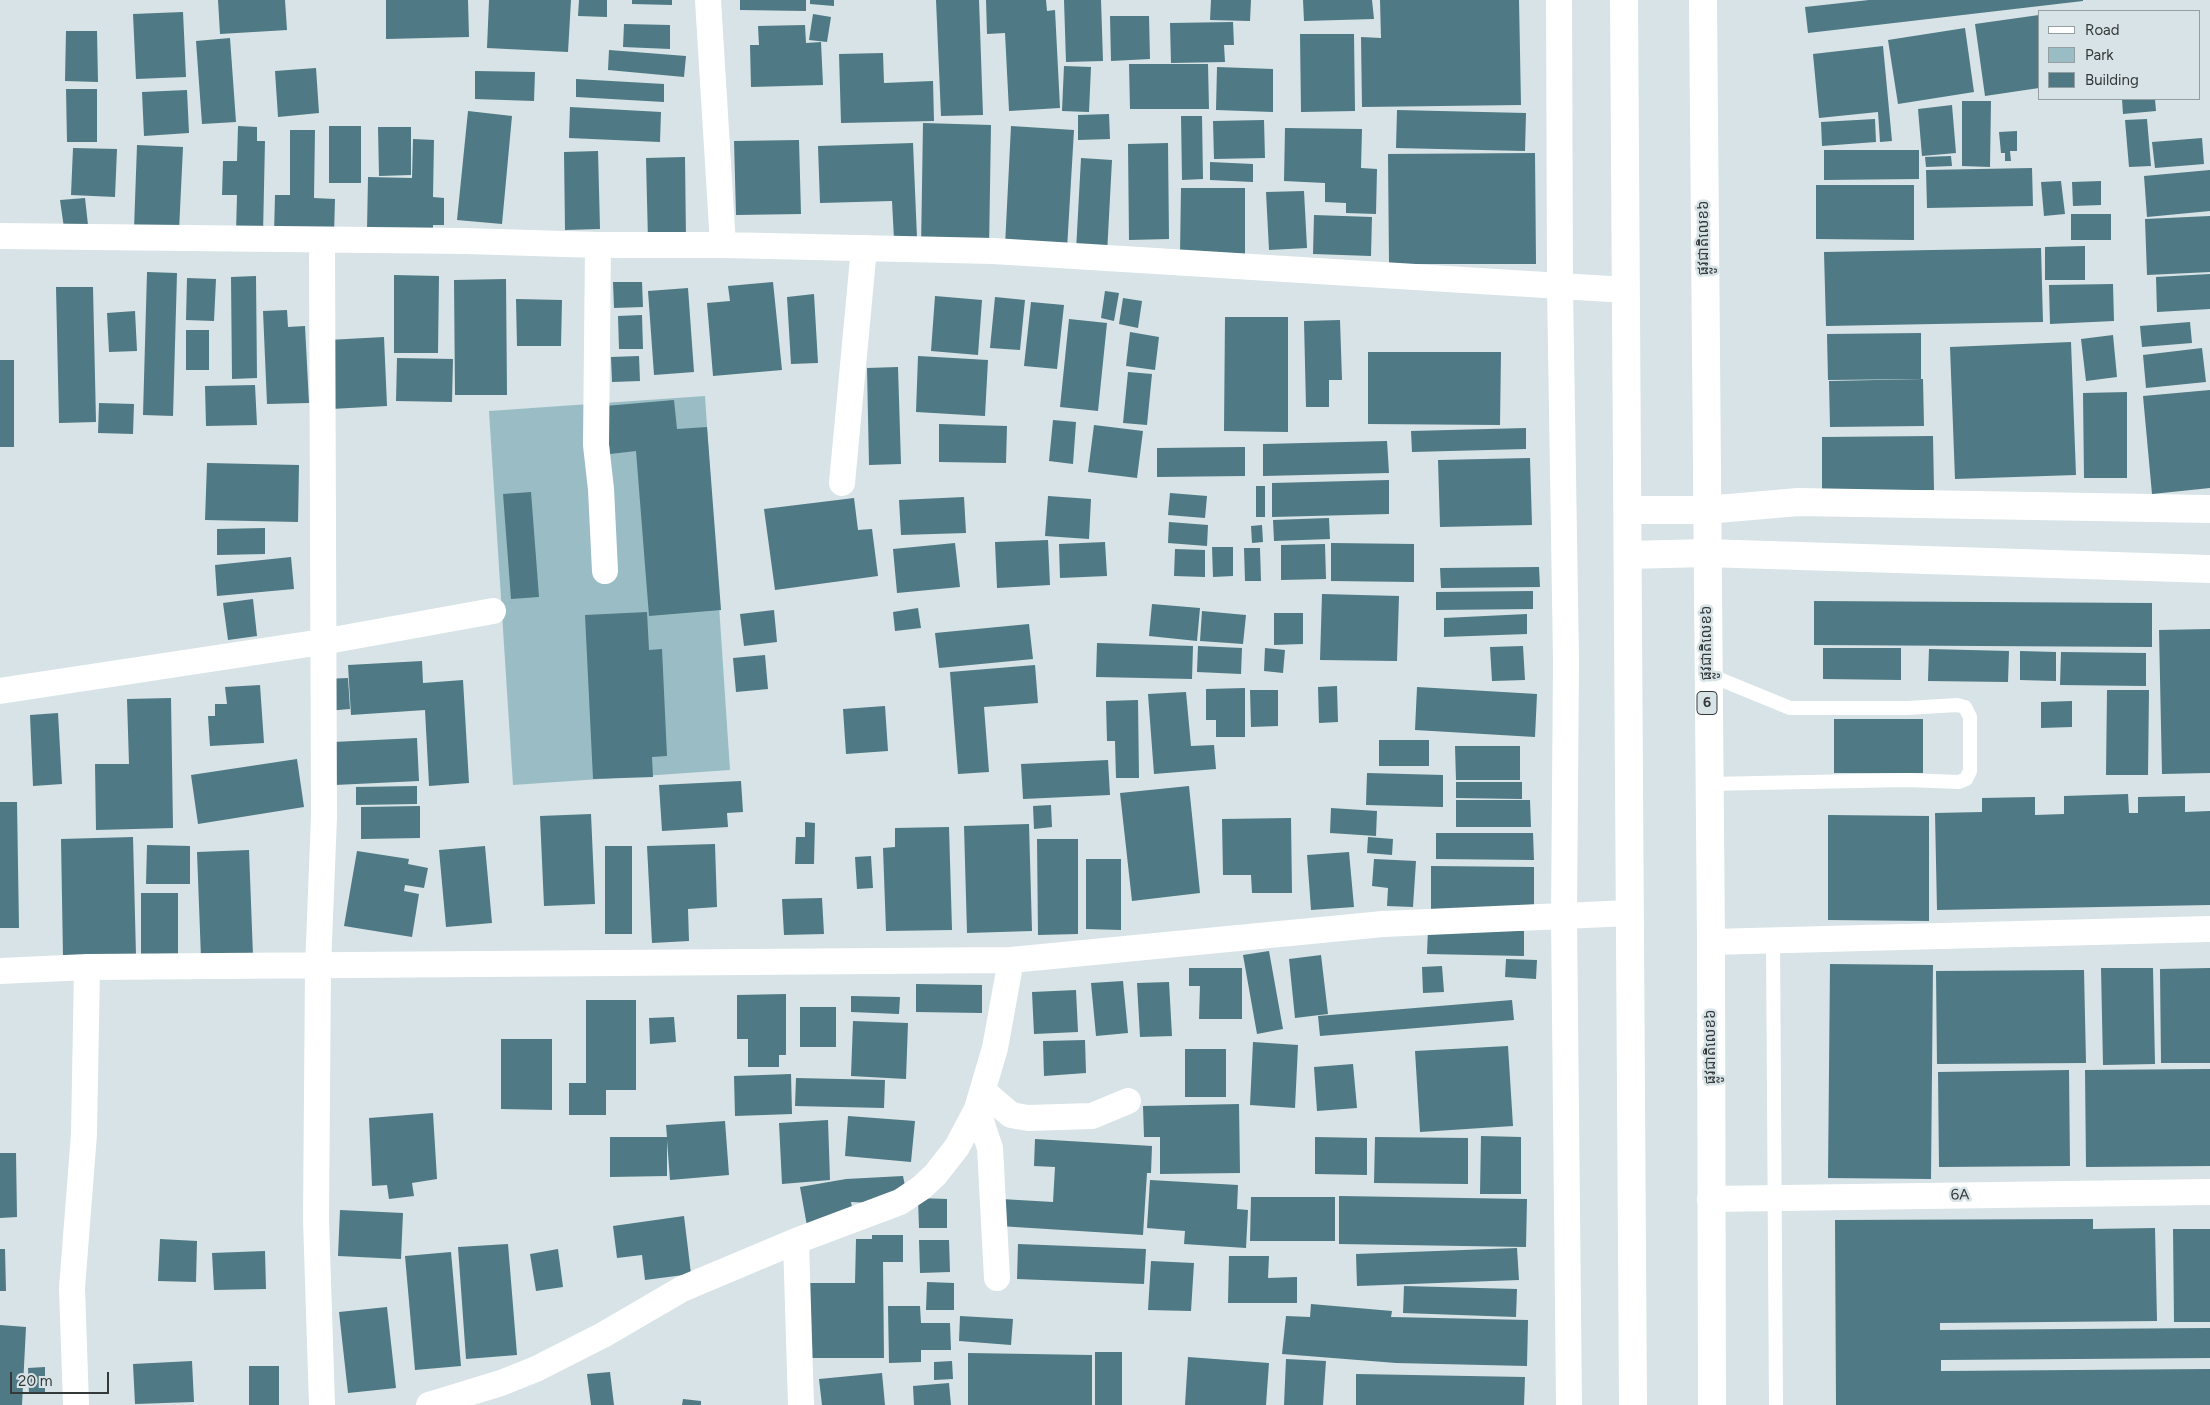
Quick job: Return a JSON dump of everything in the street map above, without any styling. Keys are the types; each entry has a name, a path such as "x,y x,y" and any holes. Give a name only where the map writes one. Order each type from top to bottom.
{"main road":[{"path":"1624,0 1633,1405"},
{"name":"ផ្លូវជាតិលេខ៦","path":"1703,0 1707,674 1711,942 1710,1199 1712,1405"},
{"path":"1628,510 1706,510 1798,502 2210,510"},
{"path":"1628,555 1706,553 2210,569"}],"street":[{"path":"708,0 724,245"},
{"path":"1559,0 1560,287 1566,660 1564,918 1569,1405"},
{"path":"0,236 322,241 465,241 598,245 724,245 993,252 1626,290"},
{"path":"322,241 324,817 318,967 316,1219 322,1405"},
{"path":"598,245 596,445 601,489 605,571"},
{"path":"842,483 864,248"},
{"path":"0,691 322,642 493,611"},
{"path":"0,971 86,967 318,967 1012,960 1384,924 1630,914"},
{"path":"1711,942 2210,928"},
{"path":"429,1405 501,1383 536,1369 603,1335 682,1289 796,1241 900,1202 920,1188 935,1174 957,1146 980,1101 995,1048 1012,960"},
{"path":"76,1405 72,1288 84,1134 86,967"},
{"path":"980,1101 1011,1115 1028,1118 1092,1116 1128,1100"},
{"path":"980,1101 990,1148 997,1278"},
{"name":"6A","path":"1710,1199 2210,1192"},
{"path":"796,1241 801,1405"}],"lane":[{"path":"1707,674 1790,708 1907,708 1956,705 1965,707 1970,717 1970,771 1966,779 1959,782 1907,780 1708,784"},
{"path":"1773,940 1776,1405"}],"green space":[{"path":"705,396 730,770 513,785 489,411"}],"building":[{"path":"218,0 285,0 287,30 220,34"},
{"path":"386,0 468,0 469,37 386,39"},
{"path":"489,0 571,0 568,52 487,48"},
{"path":"579,0 607,0 607,17 578,16"},
{"path":"632,0 672,0 672,5 632,4"},
{"path":"740,0 806,0 806,11 740,10"},
{"path":"810,0 834,0 834,6 810,4"},
{"path":"936,0 979,0 983,115 941,116"},
{"path":"986,0 1046,0 1047,11 1055,10 1060,108 1009,111 1005,33 987,34"},
{"path":"1064,0 1101,0 1103,61 1066,62"},
{"path":"1211,0 1251,0 1250,21 1210,20"},
{"path":"1303,0 1372,0 1374,19 1304,21"},
{"path":"1380,0 1519,0 1521,105 1362,107 1361,37 1381,38"},
{"path":"1869,0 2083,1 1808,33 1805,7"},
{"path":"183,12 186,77 136,79 133,14"},
{"path":"813,14 831,17 827,42 809,40"},
{"path":"2038,15 2038,88 1985,96 1975,24"},
{"path":"1110,16 1149,16 1150,59 1111,61"},
{"path":"1233,22 1234,45 1224,45 1225,62 1171,63 1170,23"},
{"path":"624,24 670,25 670,49 623,47"},
{"path":"805,25 806,43 821,42 823,85 751,87 750,45 759,45 758,26"},
{"path":"1965,28 1974,92 1898,104 1888,40"},
{"path":"66,31 97,31 98,82 65,81"},
{"path":"1300,34 1354,34 1355,111 1301,112"},
{"path":"230,38 236,122 202,124 196,41"},
{"path":"1883,46 1892,141 1880,142 1878,112 1819,118 1813,54"},
{"path":"609,50 686,56 684,77 608,70"},
{"path":"883,53 884,83 933,81 934,121 841,123 839,54"},
{"path":"1129,64 1208,64 1209,109 1130,109"},
{"path":"1064,66 1091,67 1089,112 1062,111"},
{"path":"1217,67 1273,69 1273,112 1216,110"},
{"path":"316,68 319,113 278,117 275,71"},
{"path":"475,71 535,72 534,101 475,99"},
{"path":"576,79 664,84 664,102 576,97"},
{"path":"66,89 97,89 97,142 67,142"},
{"path":"187,90 189,133 144,136 142,92"},
{"path":"2122,100 2155,100 2156,111 2123,114"},
{"path":"1962,101 1991,101 1990,167 1962,166"},
{"path":"1952,105 1956,153 1922,156 1918,109"},
{"path":"570,107 661,112 660,142 569,138"},
{"path":"1397,110 1526,113 1525,151 1396,148"},
{"path":"468,111 512,116 502,224 457,220"},
{"path":"1109,114 1110,139 1078,140 1078,115"},
{"path":"1181,116 1202,116 1203,179 1182,180"},
{"path":"1875,119 1876,142 1822,146 1821,122"},
{"path":"2147,119 2151,166 2129,167 2125,120"},
{"path":"1264,120 1265,158 1214,159 1213,121"},
{"path":"923,123 991,125 989,250 921,249"},
{"path":"238,126 257,127 257,141 265,141 263,234 236,233 237,195 222,195 223,161 237,161"},
{"path":"329,126 361,126 361,183 329,183"},
{"path":"1011,126 1074,130 1067,249 1005,246"},
{"path":"378,127 411,127 411,175 379,176"},
{"path":"1285,128 1362,129 1361,168 1377,169 1376,214 1346,213 1346,203 1325,202 1325,183 1284,181"},
{"path":"290,130 315,130 314,198 335,199 334,235 274,234 275,195 290,195"},
{"path":"2017,131 2017,151 2010,151 2011,161 2005,161 2005,153 2001,153 1999,132"},
{"path":"2202,138 2204,164 2155,168 2152,142"},
{"path":"413,139 434,140 433,197 444,198 444,225 433,225 433,232 367,231 368,177 412,178"},
{"path":"799,140 801,214 736,215 734,141"},
{"path":"913,143 917,238 894,239 892,201 820,203 818,146"},
{"path":"1168,143 1169,239 1129,240 1128,144"},
{"path":"137,145 183,147 179,231 134,229"},
{"path":"73,148 117,149 115,197 71,195"},
{"path":"1824,150 1919,150 1919,179 1824,180"},
{"path":"598,151 600,229 565,230 564,152"},
{"path":"1535,153 1536,264 1389,264 1388,154"},
{"path":"1951,156 1952,166 1926,167 1925,157"},
{"path":"685,157 686,241 648,241 646,158"},
{"path":"1081,158 1112,160 1107,254 1076,251"},
{"path":"1210,162 1253,164 1253,182 1210,180"},
{"path":"2032,168 2033,206 1927,208 1926,170"},
{"path":"2210,170 2210,211 2147,217 2144,176"},
{"path":"2061,181 2065,214 2044,216 2041,182"},
{"path":"2101,181 2101,205 2073,206 2072,182"},
{"path":"1816,185 1914,185 1914,240 1816,239"},
{"path":"1181,188 1245,188 1245,255 1180,254"},
{"path":"1304,191 1307,248 1269,250 1266,192"},
{"path":"85,198 88,225 64,228 60,200"},
{"path":"2071,214 2111,214 2111,240 2071,240"},
{"path":"1314,215 1372,217 1371,256 1313,254"},
{"path":"2210,216 2210,272 2147,275 2145,219"},
{"path":"2085,246 2085,280 2045,280 2045,247"},
{"path":"2041,248 2043,322 1826,326 1824,252"},
{"path":"147,272 177,273 173,416 143,415"},
{"path":"2210,274 2210,309 2157,312 2156,277"},
{"path":"394,275 439,276 438,353 394,353"},
{"path":"256,276 257,378 232,379 231,277"},
{"path":"187,278 216,279 214,321 186,320"},
{"path":"506,279 507,395 455,395 454,280"},
{"path":"613,282 642,282 643,307 614,308"},
{"path":"773,282 782,370 713,376 707,303 730,301 728,286"},
{"path":"2113,284 2114,321 2050,324 2049,285"},
{"path":"56,287 93,287 96,422 59,423"},
{"path":"688,288 694,372 654,375 648,291"},
{"path":"1105,291 1119,293 1114,321 1101,318"},
{"path":"814,294 818,363 791,364 787,297"},
{"path":"935,296 982,300 978,355 931,351"},
{"path":"995,297 1025,300 1020,350 990,348"},
{"path":"1123,298 1142,301 1138,328 1119,324"},
{"path":"516,299 562,300 561,346 517,346"},
{"path":"1031,302 1064,305 1057,369 1024,366"},
{"path":"287,310 288,327 305,326 309,403 267,404 263,311"},
{"path":"135,311 137,351 109,352 107,313"},
{"path":"642,315 643,349 619,349 618,316"},
{"path":"1225,317 1288,317 1288,432 1224,431"},
{"path":"1069,319 1107,323 1098,411 1060,407"},
{"path":"1340,320 1342,380 1329,380 1329,407 1306,407 1304,321"},
{"path":"2190,322 2192,343 2142,347 2140,326"},
{"path":"186,330 209,330 209,370 186,370"},
{"path":"1130,332 1159,337 1155,370 1126,366"},
{"path":"1921,333 1921,379 1828,380 1827,334"},
{"path":"2113,335 2117,377 2086,381 2081,339"},
{"path":"384,337 387,406 331,409 328,340"},
{"path":"2071,342 2076,475 1955,479 1950,347"},
{"path":"2202,348 2206,382 2146,388 2143,355"},
{"path":"1368,352 1501,352 1500,425 1368,424"},
{"path":"639,356 640,381 612,382 611,357"},
{"path":"918,356 988,360 985,416 916,412"},
{"path":"397,358 453,359 452,402 396,401"},
{"path":"0,360 14,360 14,447 0,447"},
{"path":"898,367 901,464 869,465 867,368"},
{"path":"1128,372 1152,374 1147,425 1123,423"},
{"path":"1923,379 1924,426 1830,427 1829,381"},
{"path":"255,385 257,425 206,426 205,386"},
{"path":"2210,390 2210,488 2152,494 2143,396"},
{"path":"2127,392 2127,478 2084,478 2083,393"},
{"path":"674,400 677,429 707,427 721,610 649,616 636,451 610,454 605,406"},
{"path":"99,403 134,404 133,434 98,433"},
{"path":"1053,420 1076,422 1073,464 1049,461"},
{"path":"939,424 1007,426 1006,463 939,462"},
{"path":"1094,425 1143,431 1137,478 1088,472"},
{"path":"1526,428 1526,449 1412,452 1411,431"},
{"path":"1933,436 1934,490 1822,490 1822,437"},
{"path":"1387,441 1389,473 1263,476 1263,444"},
{"path":"1245,447 1245,476 1157,477 1157,448"},
{"path":"1530,458 1532,525 1440,527 1438,460"},
{"path":"207,463 299,465 298,522 205,520"},
{"path":"1389,480 1389,514 1272,517 1272,483"},
{"path":"1256,486 1265,486 1265,517 1256,517"},
{"path":"531,492 539,597 511,599 503,494"},
{"path":"1170,493 1207,496 1205,518 1168,515"},
{"path":"1048,496 1091,499 1089,539 1045,536"},
{"path":"964,497 966,533 901,535 899,500"},
{"path":"854,498 858,530 872,529 878,576 775,590 764,509"},
{"path":"1329,518 1330,539 1274,541 1273,520"},
{"path":"1169,522 1208,525 1207,546 1168,543"},
{"path":"1262,525 1263,542 1252,543 1251,526"},
{"path":"265,528 265,554 217,555 217,529"},
{"path":"1048,540 1050,585 997,588 995,542"},
{"path":"1105,542 1107,576 1060,578 1059,544"},
{"path":"955,543 960,587 897,593 893,549"},
{"path":"1331,543 1414,544 1414,582 1331,581"},
{"path":"1325,544 1326,579 1281,580 1281,545"},
{"path":"1212,547 1233,547 1233,576 1213,577"},
{"path":"1244,548 1260,548 1261,581 1245,581"},
{"path":"1175,549 1205,550 1205,577 1174,576"},
{"path":"291,557 294,589 217,596 215,565"},
{"path":"1539,567 1540,587 1441,588 1440,568"},
{"path":"1533,591 1533,609 1436,610 1436,592"},
{"path":"1322,594 1399,596 1397,661 1320,660"},
{"path":"253,599 257,636 228,640 223,603"},
{"path":"1814,601 2152,603 2152,647 1814,645"},
{"path":"1152,604 1200,608 1197,641 1149,636"},
{"path":"918,608 921,628 895,631 893,612"},
{"path":"774,610 777,642 744,646 740,614"},
{"path":"1202,611 1246,615 1243,644 1200,641"},
{"path":"647,612 649,650 662,649 667,756 652,757 653,777 593,779 585,615"},
{"path":"1274,613 1303,613 1303,644 1274,645"},
{"path":"1527,614 1527,634 1444,637 1444,618"},
{"path":"1029,624 1033,659 939,668 935,633"},
{"path":"2210,629 2210,773 2162,774 2159,630"},
{"path":"1097,643 1193,646 1192,679 1096,677"},
{"path":"1198,646 1242,648 1241,674 1197,672"},
{"path":"1523,646 1525,680 1492,681 1490,647"},
{"path":"1265,648 1285,650 1283,673 1264,671"},
{"path":"1823,648 1901,648 1901,680 1823,679"},
{"path":"1929,649 2009,651 2008,682 1928,681"},
{"path":"2020,651 2056,652 2056,681 2020,680"},
{"path":"2061,652 2146,653 2146,686 2060,685"},
{"path":"765,655 768,689 736,692 733,658"},
{"path":"422,661 423,683 463,680 469,783 429,786 425,710 351,715 348,665"},
{"path":"1035,665 1038,703 984,707 989,772 958,774 950,672"},
{"path":"348,678 350,709 326,711 325,679"},
{"path":"260,685 264,743 210,746 208,716 215,716 215,704 227,704 225,687"},
{"path":"1337,686 1338,722 1319,723 1318,687"},
{"path":"1417,687 1537,694 1535,737 1415,730"},
{"path":"1245,688 1245,737 1216,737 1216,720 1206,720 1206,689"},
{"path":"1250,690 1278,690 1278,726 1251,727"},
{"path":"2107,690 2149,690 2148,775 2106,775"},
{"path":"1186,692 1191,746 1214,745 1216,769 1154,774 1148,694"},
{"path":"171,698 173,828 96,830 95,764 129,764 127,699"},
{"path":"1138,700 1139,778 1116,778 1115,741 1107,741 1106,701"},
{"path":"2072,701 2072,727 2041,728 2041,702"},
{"path":"885,706 888,751 846,754 843,709"},
{"path":"58,713 62,784 33,786 30,715"},
{"path":"1834,719 1923,719 1923,773 1834,773"},
{"path":"417,738 419,781 335,785 333,742"},
{"path":"1379,740 1429,740 1429,766 1379,766"},
{"path":"1455,746 1520,746 1520,780 1456,780"},
{"path":"297,759 304,807 198,824 191,775"},
{"path":"1108,760 1110,795 1023,799 1021,764"},
{"path":"1367,773 1443,775 1443,807 1366,805"},
{"path":"741,781 743,812 727,813 728,827 662,831 659,785"},
{"path":"1456,782 1522,782 1522,799 1456,798"},
{"path":"417,786 417,804 356,805 356,787"},
{"path":"1189,786 1200,893 1132,901 1120,793"},
{"path":"2128,794 2129,813 2138,813 2138,797 2185,796 2185,812 2210,811 2210,905 1937,910 1935,813 1982,812 1982,798 2035,797 2035,815 2064,814 2064,796"},
{"path":"1456,800 1530,800 1531,827 1456,827"},
{"path":"0,802 17,802 19,928 0,928"},
{"path":"1051,805 1052,827 1034,829 1033,806"},
{"path":"420,806 420,838 361,839 361,807"},
{"path":"1331,808 1377,811 1376,836 1330,833"},
{"path":"591,814 595,904 544,906 540,816"},
{"path":"1828,815 1929,816 1929,921 1828,920"},
{"path":"1291,818 1292,893 1252,893 1251,875 1223,875 1222,819"},
{"path":"805,822 815,823 814,864 795,864 796,837 805,837"},
{"path":"1029,824 1032,931 967,933 964,826"},
{"path":"949,827 952,930 886,931 883,848 895,847 895,828"},
{"path":"1436,833 1533,833 1534,860 1436,859"},
{"path":"133,837 136,956 63,957 61,839"},
{"path":"1368,837 1393,839 1392,855 1367,853"},
{"path":"1037,839 1078,839 1078,934 1038,935"},
{"path":"715,844 717,907 688,909 689,941 652,943 647,846"},
{"path":"147,845 190,846 190,884 146,884"},
{"path":"485,846 492,923 446,927 439,850"},
{"path":"605,846 632,846 632,934 605,934"},
{"path":"249,850 253,956 201,958 197,852"},
{"path":"357,851 409,859 408,864 428,868 424,888 405,885 404,891 419,894 412,937 344,926"},
{"path":"1349,852 1354,907 1311,910 1307,855"},
{"path":"871,856 873,888 857,889 855,857"},
{"path":"1086,859 1121,859 1121,930 1086,929"},
{"path":"1374,859 1416,861 1413,907 1387,906 1388,888 1372,886"},
{"path":"1431,866 1534,867 1534,912 1431,911"},
{"path":"141,893 178,893 178,959 141,959"},
{"path":"822,898 824,934 784,935 782,899"},
{"path":"1428,929 1524,931 1524,956 1427,954"},
{"path":"1269,951 1283,1029 1257,1034 1243,955"},
{"path":"1321,955 1328,1014 1295,1018 1289,959"},
{"path":"1506,959 1537,960 1536,979 1505,977"},
{"path":"1830,964 1933,965 1931,1179 1828,1178"},
{"path":"1442,966 1444,992 1423,993 1422,967"},
{"path":"1189,968 1242,968 1242,1019 1199,1019 1200,986 1189,986"},
{"path":"2101,968 2153,968 2155,1064 2103,1065"},
{"path":"2210,968 2210,1063 2161,1063 2160,969"},
{"path":"2084,970 2086,1063 1937,1064 1936,971"},
{"path":"1123,981 1128,1033 1096,1036 1091,983"},
{"path":"1169,982 1172,1036 1140,1037 1137,983"},
{"path":"916,984 982,985 982,1013 916,1012"},
{"path":"1076,990 1078,1032 1034,1034 1032,992"},
{"path":"786,994 786,1055 779,1055 779,1067 748,1067 748,1039 737,1039 737,995"},
{"path":"851,996 900,997 899,1014 851,1012"},
{"path":"586,1000 636,1000 636,1090 606,1090 606,1115 569,1115 569,1083 586,1083"},
{"path":"1512,1000 1514,1020 1320,1036 1318,1016"},
{"path":"800,1007 836,1007 836,1047 800,1047"},
{"path":"674,1017 676,1042 650,1044 649,1018"},
{"path":"853,1021 908,1023 906,1079 851,1076"},
{"path":"501,1039 552,1039 552,1110 501,1109"},
{"path":"1085,1040 1086,1073 1044,1076 1043,1041"},
{"path":"1253,1042 1298,1045 1295,1108 1250,1105"},
{"path":"1508,1046 1513,1126 1420,1132 1415,1051"},
{"path":"1185,1049 1226,1049 1226,1097 1185,1097"},
{"path":"1353,1064 1357,1108 1317,1111 1314,1067"},
{"path":"2210,1069 2210,1166 2086,1167 2085,1070"},
{"path":"2069,1070 2070,1166 1939,1167 1938,1072"},
{"path":"791,1074 792,1114 735,1116 734,1076"},
{"path":"796,1078 885,1080 884,1108 795,1106"},
{"path":"1239,1104 1240,1173 1160,1174 1160,1137 1144,1137 1143,1106"},
{"path":"433,1113 437,1179 412,1183 414,1196 389,1199 387,1185 372,1186 369,1118"},
{"path":"848,1116 915,1121 911,1162 845,1156"},
{"path":"828,1120 830,1180 782,1184 779,1123"},
{"path":"725,1121 729,1175 670,1180 667,1140 667,1176 610,1177 610,1137 667,1137 666,1125"},
{"path":"1481,1136 1521,1137 1521,1194 1480,1194"},
{"path":"1315,1137 1367,1138 1367,1175 1315,1174"},
{"path":"1375,1137 1468,1138 1468,1184 1374,1183"},
{"path":"1035,1139 1152,1146 1151,1173 1147,1173 1143,1235 999,1226 1001,1199 1053,1202 1055,1167 1034,1166"},
{"path":"0,1153 16,1153 17,1217 0,1218"},
{"path":"903,1176 906,1191 894,1204 851,1202 854,1218 807,1226 800,1187 846,1179"},
{"path":"1150,1180 1238,1185 1237,1209 1248,1210 1246,1248 1184,1244 1185,1231 1147,1228"},
{"path":"1339,1196 1527,1199 1526,1247 1339,1244"},
{"path":"1251,1197 1335,1197 1335,1241 1250,1241"},
{"path":"918,1198 947,1199 947,1228 919,1228"},
{"path":"340,1210 403,1213 401,1259 338,1256"},
{"path":"684,1216 691,1274 645,1280 642,1255 617,1258 613,1226"},
{"path":"2093,1219 2093,1229 2155,1228 2157,1321 1940,1323 1940,1330 2210,1328 2210,1358 1941,1360 1941,1371 2210,1369 2210,1405 1836,1405 1835,1220"},
{"path":"2173,1229 2210,1229 2210,1322 2174,1322"},
{"path":"872,1235 903,1235 903,1262 883,1262 884,1358 808,1358 808,1283 855,1283 856,1239 872,1239"},
{"path":"160,1239 197,1241 196,1282 158,1281"},
{"path":"919,1240 949,1240 950,1272 920,1273"},
{"path":"508,1244 517,1355 466,1359 458,1247"},
{"path":"1018,1244 1146,1249 1144,1284 1017,1279"},
{"path":"1517,1248 1519,1280 1357,1286 1356,1254"},
{"path":"0,1249 5,1249 6,1291 0,1291"},
{"path":"558,1249 563,1287 536,1291 530,1254"},
{"path":"265,1251 266,1289 214,1290 212,1253"},
{"path":"451,1252 461,1366 415,1370 405,1256"},
{"path":"1229,1256 1269,1256 1268,1278 1297,1277 1297,1303 1228,1303"},
{"path":"1151,1261 1194,1263 1191,1311 1148,1310"},
{"path":"927,1282 954,1283 954,1310 926,1310"},
{"path":"1404,1286 1517,1289 1516,1317 1403,1313"},
{"path":"1311,1304 1392,1311 1391,1317 1528,1320 1527,1366 1396,1363 1282,1354 1286,1316 1310,1317"},
{"path":"888,1306 920,1306 921,1323 950,1323 951,1350 921,1350 921,1362 889,1363"},
{"path":"387,1307 396,1388 348,1393 339,1312"},
{"path":"960,1316 1013,1319 1011,1345 959,1341"},
{"path":"0,1325 26,1327 22,1405 0,1405"},
{"path":"1095,1352 1122,1352 1122,1405 1095,1405"},
{"path":"968,1353 1092,1355 1092,1405 968,1405"},
{"path":"1188,1357 1269,1363 1266,1405 1185,1405"},
{"path":"1286,1359 1326,1361 1323,1405 1284,1405"},
{"path":"192,1361 194,1402 135,1404 133,1364"},
{"path":"952,1361 953,1379 934,1380 934,1362"},
{"path":"249,1366 279,1366 279,1405 249,1405"},
{"path":"45,1367 45,1394 29,1394 28,1368"},
{"path":"610,1372 614,1405 591,1405 587,1374"},
{"path":"882,1373 885,1405 822,1405 819,1379"},
{"path":"1356,1374 1525,1377 1524,1405 1356,1405"},
{"path":"949,1383 951,1405 914,1405 913,1386"},
{"path":"683,1399 701,1401 701,1405 682,1405"}]}
